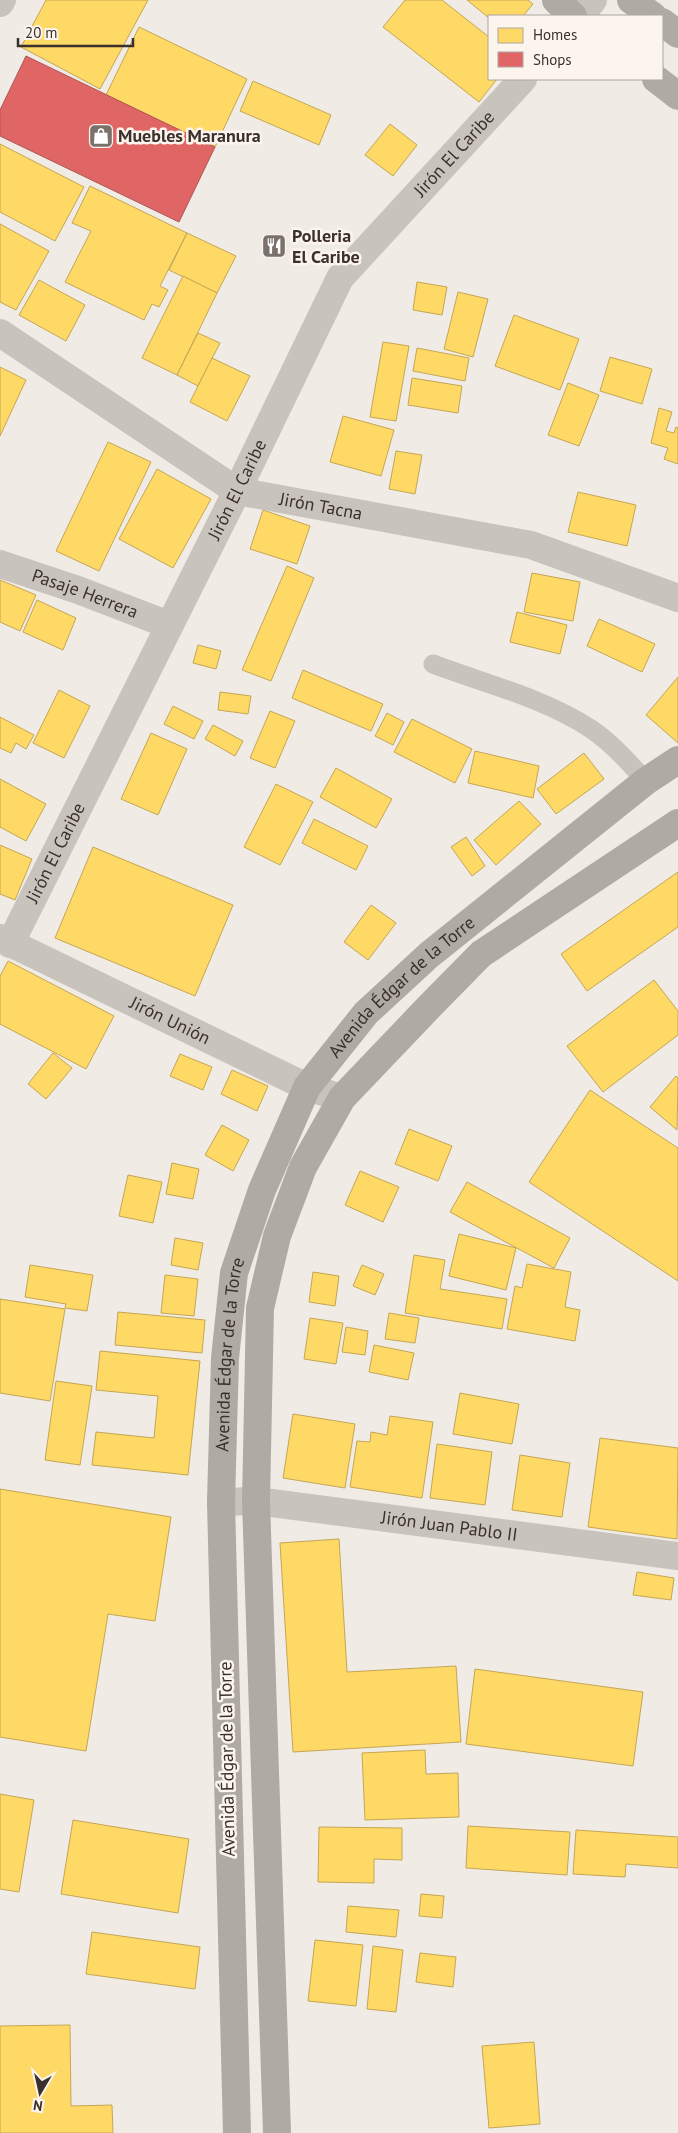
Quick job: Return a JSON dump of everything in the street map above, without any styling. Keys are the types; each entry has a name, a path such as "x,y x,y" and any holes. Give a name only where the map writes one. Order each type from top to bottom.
{"highway":[{"path":"556,0 572,15"},
{"path":"631,0 652,15"},
{"path":"663,23 678,34"},
{"path":"657,80 678,96"},
{"name":"Avenida Édgar de la Torre","path":"237,2133 221,1502 225,1358 234,1274 262,1190 307,1087 366,1013 429,954 646,782 678,760"},
{"name":"Avenida Édgar de la Torre","path":"277,2133 256,1501 260,1308 277,1236 303,1167 342,1098 481,954 678,823"}],"street":[{"path":"581,15 593,0"},
{"name":"Jirón El Caribe","path":"5,940 237,491 340,278 523,80"},
{"name":"Jirón Tacna","path":"0,334 237,491 531,545 678,598"},
{"name":"Pasaje Herrera","path":"0,564 78,590 169,625"},
{"name":"Jirón Unión","path":"5,940 307,1087 342,1098"},
{"name":"Jirón Juan Pablo II","path":"221,1502 256,1501 678,1556"}],"lane":[{"path":"433,664 545,705 591,730 621,754 646,782"}],"building: Homes":[{"path":"46,0 148,0 100,89 21,47"},
{"path":"405,0 442,0 488,36 488,80 496,80 479,102 383,27"},
{"path":"467,0 528,0 533,4 524,15 488,15 488,17"},
{"path":"139,27 247,79 215,147 106,95"},
{"path":"253,81 331,115 319,145 240,111"},
{"path":"390,124 417,145 393,176 365,155"},
{"path":"0,144 84,187 55,241 0,212"},
{"path":"90,186 187,233 160,286 168,290 159,307 152,304 144,320 65,282 91,231 72,223"},
{"path":"0,224 49,251 16,310 0,302"},
{"path":"187,233 236,256 217,293 169,270"},
{"path":"183,276 217,293 177,375 142,358"},
{"path":"39,280 85,305 66,341 19,315"},
{"path":"417,282 447,287 442,315 413,310"},
{"path":"458,292 488,299 473,357 444,349"},
{"path":"514,315 579,339 560,390 495,366"},
{"path":"198,333 220,343 198,386 177,375"},
{"path":"383,342 409,346 396,421 370,417"},
{"path":"417,348 469,358 465,381 413,371"},
{"path":"610,357 652,369 642,404 600,391"},
{"path":"212,358 250,376 227,421 190,402"},
{"path":"0,367 26,380 0,436"},
{"path":"412,378 462,386 458,413 408,405"},
{"path":"568,383 599,395 579,446 548,435"},
{"path":"659,408 672,412 666,431 674,433 676,427 678,428 678,464 664,459 668,448 651,443"},
{"path":"343,416 394,430 381,476 330,462"},
{"path":"108,442 151,462 99,571 56,551"},
{"path":"396,451 422,455 415,494 389,489"},
{"path":"157,469 211,499 173,568 119,539"},
{"path":"578,492 636,505 627,546 568,532"},
{"path":"263,510 310,526 297,564 250,549"},
{"path":"287,566 314,578 271,681 242,670"},
{"path":"532,573 580,582 573,621 524,612"},
{"path":"0,580 36,595 20,631 0,622"},
{"path":"37,600 76,618 63,650 23,632"},
{"path":"517,612 567,625 560,654 510,642"},
{"path":"599,619 655,644 642,672 587,646"},
{"path":"198,645 221,651 216,669 193,663"},
{"path":"303,670 383,704 371,731 292,698"},
{"path":"678,677 678,743 646,715"},
{"path":"59,690 90,706 64,758 33,743"},
{"path":"220,692 251,696 248,714 218,710"},
{"path":"173,706 203,721 194,739 164,724"},
{"path":"270,711 295,721 275,768 250,758"},
{"path":"387,713 404,722 393,745 375,736"},
{"path":"0,717 34,735 26,749 16,743 11,753 0,748"},
{"path":"412,719 472,749 455,783 394,752"},
{"path":"213,725 243,741 235,756 205,739"},
{"path":"151,733 187,749 158,815 121,799"},
{"path":"475,751 539,766 533,798 468,783"},
{"path":"584,753 604,779 556,814 537,789"},
{"path":"336,768 392,799 376,828 320,797"},
{"path":"0,779 46,804 26,841 0,827"},
{"path":"276,784 313,802 280,865 244,847"},
{"path":"519,801 541,824 496,865 474,840"},
{"path":"314,819 368,846 356,870 302,843"},
{"path":"466,837 485,866 472,876 451,847"},
{"path":"0,845 32,859 15,900 0,894"},
{"path":"93,847 233,905 195,996 55,938"},
{"path":"678,872 678,927 587,991 561,954"},
{"path":"371,905 396,923 368,960 344,942"},
{"path":"8,961 114,1016 86,1069 0,1024 0,976"},
{"path":"654,980 678,1011 678,1035 603,1092 567,1046"},
{"path":"53,1053 72,1068 46,1099 28,1084"},
{"path":"180,1054 212,1067 203,1090 170,1076"},
{"path":"232,1070 268,1086 257,1111 221,1094"},
{"path":"676,1076 678,1078 677,1130 650,1107"},
{"path":"590,1090 678,1148 678,1281 529,1182"},
{"path":"222,1125 249,1140 233,1171 205,1155"},
{"path":"409,1129 452,1146 438,1181 395,1164"},
{"path":"172,1163 199,1169 193,1199 166,1194"},
{"path":"360,1171 399,1187 383,1222 345,1205"},
{"path":"128,1175 162,1182 153,1223 119,1216"},
{"path":"467,1182 570,1238 554,1268 450,1212"},
{"path":"459,1234 516,1248 506,1290 449,1276"},
{"path":"175,1238 203,1243 198,1270 171,1265"},
{"path":"414,1255 445,1260 440,1289 507,1299 502,1329 405,1313"},
{"path":"527,1264 571,1272 565,1307 580,1310 575,1341 507,1329 515,1286 522,1288"},
{"path":"30,1265 93,1275 87,1311 65,1308 66,1304 25,1297"},
{"path":"362,1265 384,1274 375,1295 353,1286"},
{"path":"313,1272 339,1276 335,1306 309,1302"},
{"path":"165,1275 198,1279 194,1316 161,1313"},
{"path":"0,1299 65,1309 50,1401 0,1393"},
{"path":"118,1312 205,1320 202,1353 115,1345"},
{"path":"389,1313 419,1318 415,1343 385,1339"},
{"path":"310,1318 343,1323 336,1364 304,1359"},
{"path":"346,1327 368,1331 365,1355 342,1352"},
{"path":"374,1345 414,1353 408,1380 369,1372"},
{"path":"100,1351 200,1361 188,1475 92,1465 96,1432 154,1438 158,1396 96,1390"},
{"path":"56,1381 92,1386 80,1465 45,1460"},
{"path":"460,1393 519,1404 512,1444 453,1434"},
{"path":"293,1414 355,1424 345,1488 283,1478"},
{"path":"390,1416 433,1422 422,1498 350,1487 357,1441 370,1442 371,1432 387,1435"},
{"path":"600,1438 678,1448 677,1539 588,1527"},
{"path":"437,1444 492,1452 485,1505 430,1498"},
{"path":"520,1455 570,1463 562,1517 512,1510"},
{"path":"0,1489 171,1517 155,1621 108,1614 86,1751 0,1737"},
{"path":"339,1539 347,1672 456,1666 461,1742 293,1752 280,1543"},
{"path":"637,1572 674,1578 671,1600 633,1595"},
{"path":"475,1669 643,1692 633,1766 466,1744"},
{"path":"425,1750 426,1774 458,1773 459,1817 365,1820 362,1753"},
{"path":"0,1794 34,1800 19,1892 0,1889"},
{"path":"73,1820 189,1839 178,1913 61,1894"},
{"path":"468,1826 570,1832 567,1875 466,1868"},
{"path":"319,1827 402,1828 402,1860 374,1859 374,1883 318,1882"},
{"path":"576,1830 678,1837 678,1868 626,1864 625,1877 573,1874"},
{"path":"421,1894 444,1896 442,1918 419,1916"},
{"path":"348,1906 399,1910 396,1937 346,1932"},
{"path":"92,1932 200,1947 195,1989 86,1974"},
{"path":"315,1940 363,1945 356,2006 308,2001"},
{"path":"373,1946 403,1950 396,2012 367,2009"},
{"path":"420,1953 456,1957 453,1987 416,1982"},
{"path":"70,2025 71,2106 112,2105 113,2133 0,2133 0,2026"},
{"path":"534,2042 540,2124 489,2128 482,2046"}],"building: Shops":[{"path":"26,56 215,147 179,222 0,136 0,110"}],"place":[{"name":"Muebles Maranura","path":"101,136"},
{"name":"Polleria El Caribe","path":"274,246"}]}
